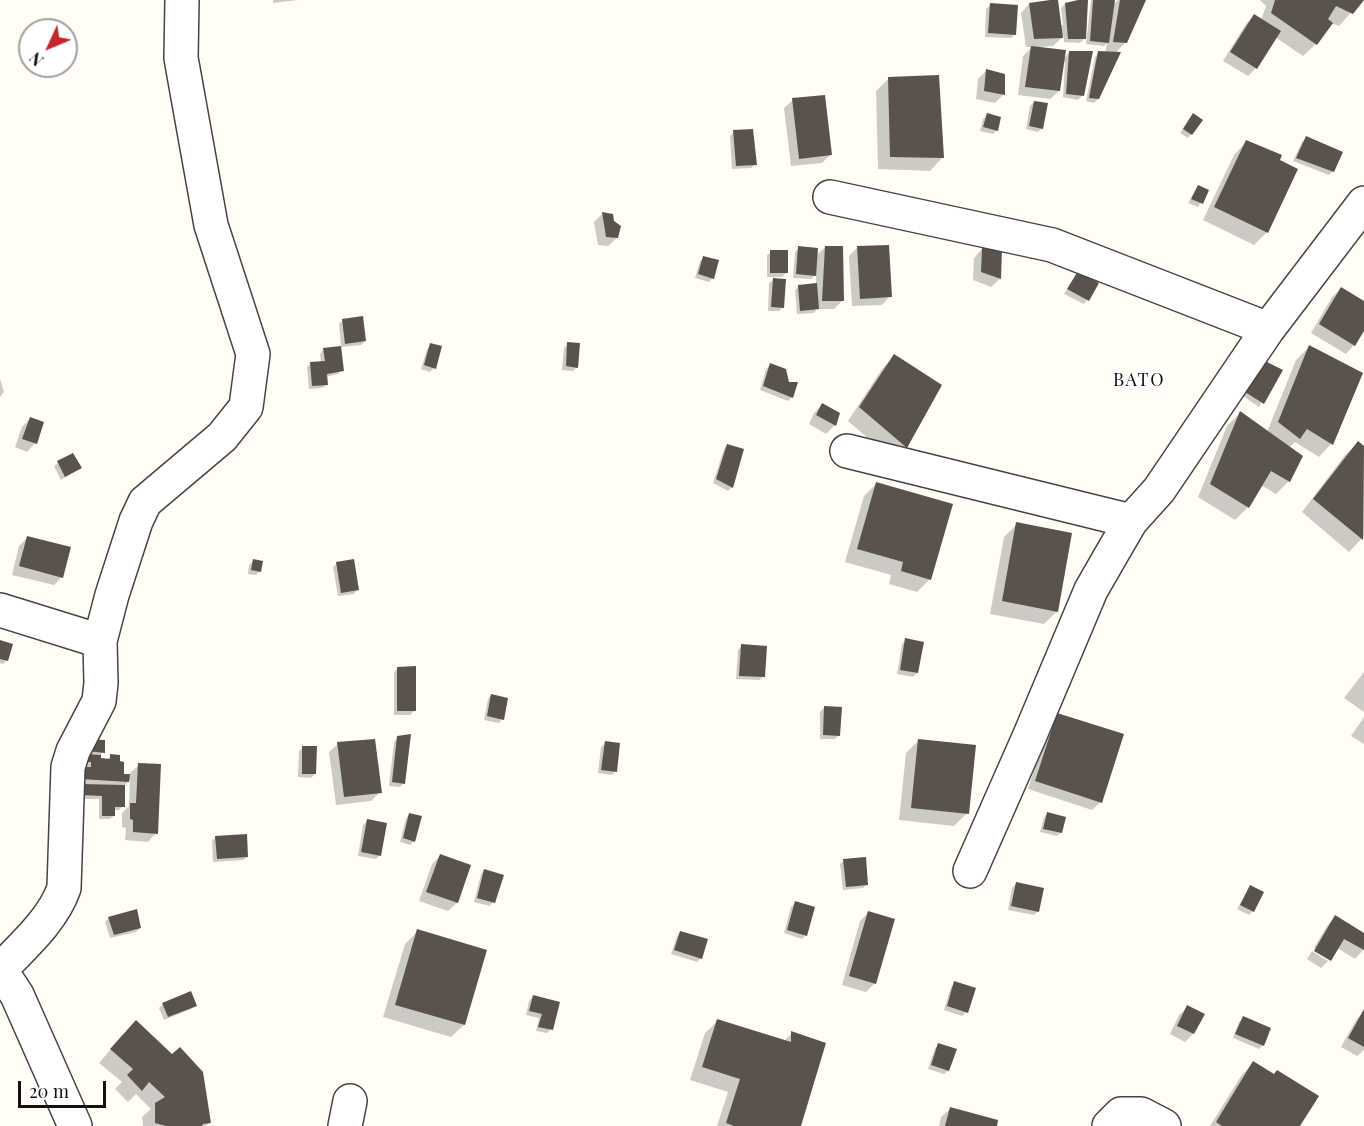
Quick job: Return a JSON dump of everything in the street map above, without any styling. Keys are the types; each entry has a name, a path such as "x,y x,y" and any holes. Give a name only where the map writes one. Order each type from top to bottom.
{"street":[{"path":"75,1126 17,995 0,970 50,915 59,903 64,888 68,767 99,701 100,641 136,521 145,502 222,436 246,407 254,354 211,225 181,58 182,0"},
{"path":"830,196 1052,245 1268,329"},
{"path":"970,871 1091,590 1131,521 1159,490 1268,329 1364,203"},
{"path":"847,451 1131,521"},
{"path":"0,610 100,641"},
{"path":"1109,1126 1121,1114 1141,1114 1164,1126"}],"building":[{"path":"1058,0 1063,38 1034,39 1029,3"},
{"path":"1088,0 1086,39 1068,39 1065,3"},
{"path":"1093,0 1115,0 1109,43 1090,41"},
{"path":"1120,0 1146,0 1127,43 1113,42"},
{"path":"1275,0 1364,0 1353,14 1336,6 1328,19 1333,23 1317,45 1271,13"},
{"path":"990,3 1018,5 1016,35 988,33"},
{"path":"1254,14 1281,31 1257,69 1230,52"},
{"path":"1031,46 1066,50 1060,91 1025,87"},
{"path":"1069,51 1093,51 1084,96 1066,94"},
{"path":"1098,51 1121,52 1099,99 1089,98"},
{"path":"986,69 1005,74 1005,95 984,91"},
{"path":"939,75 944,158 890,157 888,77"},
{"path":"825,95 832,155 799,159 792,98"},
{"path":"1034,101 1048,103 1043,129 1029,126"},
{"path":"987,113 1001,117 998,131 983,127"},
{"path":"1193,113 1203,120 1192,135 1183,129"},
{"path":"753,129 757,165 736,166 733,130"},
{"path":"1306,136 1343,152 1334,172 1296,158"},
{"path":"1246,140 1282,155 1280,160 1298,169 1268,233 1214,207"},
{"path":"1198,185 1209,190 1203,204 1191,199"},
{"path":"602,212 613,214 614,221 621,226 618,238 606,237"},
{"path":"889,245 892,297 860,299 857,246"},
{"path":"798,246 818,248 816,276 796,274"},
{"path":"825,246 843,246 844,301 822,301"},
{"path":"982,248 1002,248 1001,279 981,272"},
{"path":"770,250 788,250 788,273 770,273"},
{"path":"703,256 719,260 714,279 698,274"},
{"path":"1078,271 1099,283 1089,301 1067,289"},
{"path":"773,278 786,279 784,308 771,307"},
{"path":"817,283 819,309 800,311 798,285"},
{"path":"1341,287 1364,301 1364,331 1355,346 1319,324"},
{"path":"363,316 366,341 345,344 342,319"},
{"path":"567,342 580,343 578,368 566,366"},
{"path":"430,343 442,346 436,369 424,365"},
{"path":"1309,345 1363,373 1333,445 1307,429 1300,439 1278,422"},
{"path":"341,346 344,371 327,374 328,385 312,386 310,362 325,361 323,348"},
{"path":"894,354 942,385 907,448 859,407"},
{"path":"1265,361 1283,370 1264,404 1245,392"},
{"path":"770,363 786,369 789,382 798,382 793,398 763,386"},
{"path":"822,403 840,413 836,426 816,415"},
{"path":"1240,411 1303,456 1290,482 1271,471 1249,508 1210,484"},
{"path":"30,417 44,422 37,444 22,439"},
{"path":"1358,441 1364,446 1363,540 1313,499"},
{"path":"727,444 744,449 733,488 716,479"},
{"path":"73,453 82,468 65,477 57,461"},
{"path":"876,482 953,504 931,580 901,571 903,562 857,549"},
{"path":"1016,522 1072,533 1058,612 1002,601"},
{"path":"27,536 71,547 63,578 19,566"},
{"path":"253,559 263,561 261,572 251,570"},
{"path":"354,559 359,590 341,593 336,562"},
{"path":"905,638 924,642 918,673 900,670"},
{"path":"0,640 13,644 8,661 0,659"},
{"path":"741,644 767,646 765,677 739,676"},
{"path":"416,666 416,711 397,711 397,667"},
{"path":"491,694 508,698 504,720 487,716"},
{"path":"824,706 842,707 840,736 823,735"},
{"path":"1057,713 1124,734 1102,803 1035,781"},
{"path":"411,734 405,784 392,782 397,736"},
{"path":"87,739 105,740 105,753 87,751"},
{"path":"375,739 382,793 344,797 337,742"},
{"path":"918,739 976,745 969,814 911,808"},
{"path":"605,741 620,743 617,772 601,770"},
{"path":"302,746 317,746 316,774 302,774"},
{"path":"86,754 101,755 101,758 110,759 110,754 120,755 120,761 124,762 124,774 130,774 129,782 81,779 82,767 91,767 91,762 86,762"},
{"path":"138,763 161,764 158,834 133,832 130,803 136,803"},
{"path":"81,784 125,785 125,807 115,807 115,816 102,816 102,796 81,795"},
{"path":"1047,812 1066,817 1062,833 1043,829"},
{"path":"409,813 422,816 415,842 403,838"},
{"path":"367,819 387,823 381,856 361,852"},
{"path":"247,834 248,857 217,859 215,836"},
{"path":"440,854 471,865 458,903 426,892"},
{"path":"866,857 868,885 846,887 843,859"},
{"path":"484,869 504,875 495,903 477,898"},
{"path":"1016,882 1044,888 1039,912 1011,906"},
{"path":"1250,885 1264,892 1254,912 1240,905"},
{"path":"795,901 815,907 807,936 787,930"},
{"path":"137,909 141,928 114,935 108,917"},
{"path":"868,911 895,919 876,984 849,976"},
{"path":"1335,915 1364,933 1364,950 1344,939 1331,961 1314,951"},
{"path":"417,929 487,950 465,1025 395,1005"},
{"path":"680,931 708,939 702,959 674,950"},
{"path":"954,981 976,988 968,1013 947,1006"},
{"path":"191,991 197,1006 168,1017 162,1003"},
{"path":"533,995 560,1002 553,1030 538,1027 542,1014 529,1011"},
{"path":"1187,1005 1205,1014 1194,1034 1177,1026"},
{"path":"1364,1009 1364,1047 1348,1038"},
{"path":"1243,1016 1271,1028 1264,1046 1235,1034"},
{"path":"717,1019 791,1042 791,1031 826,1043 801,1126 734,1126 726,1123 740,1079 702,1067"},
{"path":"136,1020 172,1054 180,1047 203,1072 211,1123 202,1126 166,1126 155,1123 155,1103 165,1097 149,1082 142,1091 127,1075 133,1069 110,1049"},
{"path":"938,1043 957,1049 949,1071 931,1065"},
{"path":"1253,1061 1274,1074 1277,1070 1319,1096 1300,1126 1222,1126 1216,1122"},
{"path":"950,1107 998,1120 997,1126 945,1126"}],"district":[{"name":"BATO","path":"1139,380"}]}
